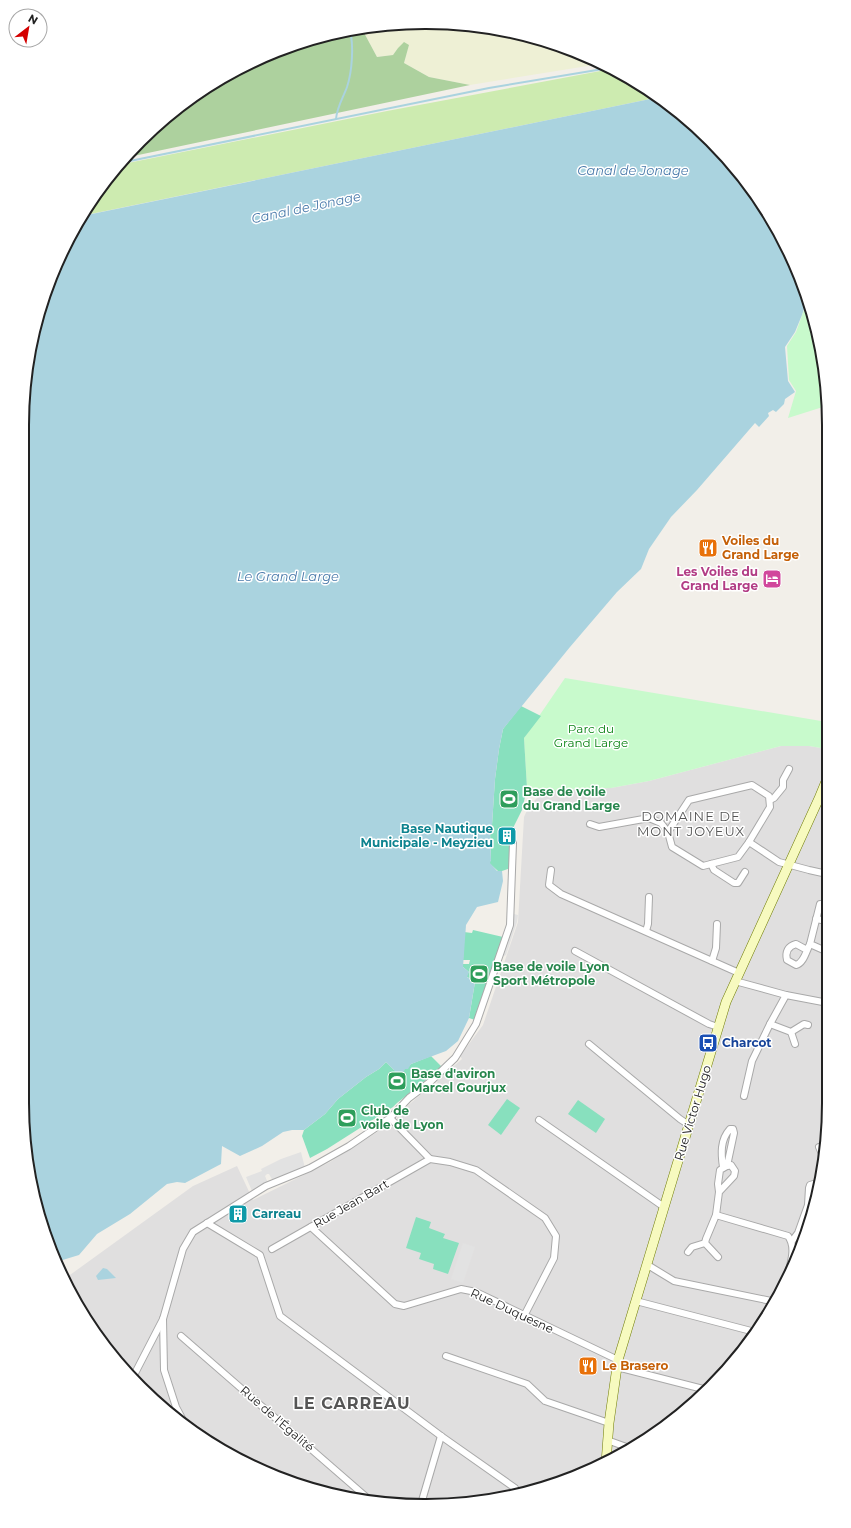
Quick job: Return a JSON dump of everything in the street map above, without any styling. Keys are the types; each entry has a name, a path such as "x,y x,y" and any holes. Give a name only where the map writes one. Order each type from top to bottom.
{"street":[{"path":"770,800 774,798 783,787 783,780 789,769"},
{"path":"590,824 599,827 650,818 661,823 668,832 672,847 703,866 738,857 770,807 769,796 752,785 689,800 668,832"},
{"name":"Rue Victor Hugo","path":"606,1455 609,1423 618,1364 726,1002 822,790"},
{"path":"749,842 779,862 822,873"},
{"path":"135,1373 163,1319 183,1249 193,1232 266,1186 310,1168 350,1146 390,1118 409,1098 430,1082 455,1058 476,1024 510,925 513,843"},
{"path":"711,864 714,870 734,883 738,883 745,872"},
{"path":"551,870 549,885 561,894 712,961 737,977 786,995 822,1002"},
{"path":"646,931 648,924 649,897"},
{"path":"822,904 820,904 808,947 822,950"},
{"path":"816,919 822,920"},
{"path":"712,961 716,948 717,924"},
{"path":"575,951 709,1024 718,1027"},
{"path":"744,1096 752,1061 786,995"},
{"path":"770,1024 791,1032"},
{"path":"791,1032 804,1024 808,1025"},
{"path":"791,1032 795,1044"},
{"path":"589,1044 689,1125"},
{"path":"390,1118 430,1159 450,1162 476,1170 545,1218 556,1236 554,1258 524,1316"},
{"path":"539,1120 664,1207"},
{"path":"730,1129 733,1129 734,1133 725,1166 721,1153 722,1144 727,1132 730,1129"},
{"name":"Rue Jean Bart","path":"272,1249 430,1159"},
{"path":"705,1243 716,1215 720,1170 725,1166 731,1165 735,1171 734,1176 719,1192"},
{"path":"810,1196 809,1188 810,1185 813,1184"},
{"path":"716,1215 788,1236 792,1241 792,1253"},
{"path":"792,1241 798,1233 804,1220"},
{"path":"207,1223 260,1255 280,1316 514,1488"},
{"name":"Rue Duquesne","path":"312,1227 395,1304 404,1306 461,1289 476,1292 618,1364 701,1388"},
{"path":"688,1252 692,1247 705,1243"},
{"path":"705,1243 718,1257"},
{"path":"647,1266 674,1281 769,1301"},
{"path":"636,1301 750,1331"},
{"path":"163,1319 164,1370 179,1413"},
{"name":"Rue de l'Égalité","path":"181,1336 363,1494"},
{"path":"446,1356 528,1384 545,1401 609,1423"},
{"path":"423,1499 441,1436"},
{"path":"607,1440 624,1446"}],"shaded area":[{"path":"795,745 822,748 822,1102 819,1154 801,1230 781,1278 769,1301 740,1344 706,1383 687,1401 646,1432 624,1446 577,1469 553,1478 503,1491 477,1496 426,1499 374,1496 348,1491 298,1478 274,1469 227,1446 205,1432 164,1401 145,1383 127,1364 96,1323 82,1301 69,1276 193,1186 237,1166 253,1200 330,1162 385,1127 394,1127 399,1123 397,1119 398,1114 426,1090 430,1091 438,1084 437,1082 439,1079 462,1059 460,1056 483,1025 518,922 524,817 529,806 540,795 554,790 611,788 649,781 781,746"},
{"path":"514,914 518,915 517,922 506,955 502,957 513,922"},
{"path":"301,1152 305,1168 273,1181 269,1174 267,1174 265,1176 268,1183 252,1191 246,1177 262,1171 261,1169 281,1159"},
{"path":"463,1243 475,1247 463,1283 451,1279"}],"green space":[{"path":"426,29 477,32 503,37 553,50 591,65 470,85 429,77 404,63 409,45 398,48 393,55 377,57 365,34"},
{"path":"365,34 377,57 393,55 404,42 409,45 404,63 429,77 470,85 135,156 164,127 184,111 227,82 274,59 298,50 348,37"},
{"path":"602,71 624,82 650,99 90,214 128,163 387,111"},
{"path":"804,309 819,374 821,407 788,418 796,391 789,380 787,346 796,332"},
{"name":"Parc du Grand Large","path":"565,678 822,721 822,748 809,746 781,746 649,781 611,788 554,790 540,795 527,788 524,738"},
{"name":"Base de voile du Grand Large","path":"521,706 541,716 524,738 527,788 522,810 513,828 511,839 511,868 498,871 489,863 491,860 490,830 492,825 495,779 499,749 503,729"},
{"name":"Base de voile Lyon Sport Métropole","path":"473,930 503,937 475,1020 469,1018 475,982 466,976 469,972 463,967 463,964 469,964 470,960 463,960 464,932 472,933"},
{"name":"Club de voile de Lyon","path":"431,1056 442,1067 393,1107 327,1149 310,1158 302,1136 304,1130 325,1114 338,1099 366,1077 379,1069 386,1062 394,1070 405,1069 411,1064"},
{"path":"507,1099 520,1108 501,1135 488,1125"},
{"path":"578,1100 605,1119 596,1133 568,1114"},
{"path":"416,1217 431,1222 429,1228 445,1234 443,1238 459,1243 448,1274 433,1269 434,1264 419,1259 421,1253 406,1248"}],"water":[{"name":"Le Grand Large","path":"650,99 687,127 724,164 740,184 769,227 781,250 792,274 804,309 795,332 785,347 788,381 795,392 785,399 784,404 776,412 773,410 768,413 769,416 759,427 755,423 697,490 671,517 649,549 641,569 617,592 503,729 495,779 492,825 490,830 490,863 497,871 502,871 503,881 498,902 477,907 466,925 463,967 469,972 467,977 475,982 469,1018 458,1041 446,1051 411,1064 408,1069 405,1069 402,1075 397,1076 394,1070 386,1062 379,1069 366,1077 338,1099 325,1114 304,1130 283,1132 262,1146 240,1156 222,1146 221,1164 185,1183 177,1182 167,1184 130,1214 97,1234 79,1255 62,1260 50,1230 43,1205 32,1154 30,1128 29,426 32,374 50,298 70,250 90,214"},
{"path":"103,1268 107,1269 116,1278 98,1280 96,1276"}],"waterway":[{"path":"336,119 350,74 352,59 351,36"},
{"path":"130,161 489,88 600,70"}],"place":[{"name":"Voiles du Grand Large","path":"708,548"},
{"name":"Les Voiles du Grand Large","path":"772,579"},
{"name":"Base de voile du Grand Large","path":"509,799"},
{"name":"Base Nautique Municipale - Meyzieu","path":"507,836"},
{"name":"Base de voile Lyon Sport Métropole","path":"479,974"},
{"name":"Charcot","path":"708,1043"},
{"name":"Base d'aviron Marcel Gourjux","path":"397,1081"},
{"name":"Club de voile de Lyon","path":"347,1118"},
{"name":"Carreau","path":"238,1214"},
{"name":"Le Brasero","path":"588,1366"}],"district":[{"name":"DOMAINE DE MONT JOYEUX","path":"691,824"},
{"name":"LE CARREAU","path":"352,1403"}],"water label":[{"name":"Canal de Jonage","path":"633,170"},
{"name":"Canal de Jonage","path":"306,207"}]}
